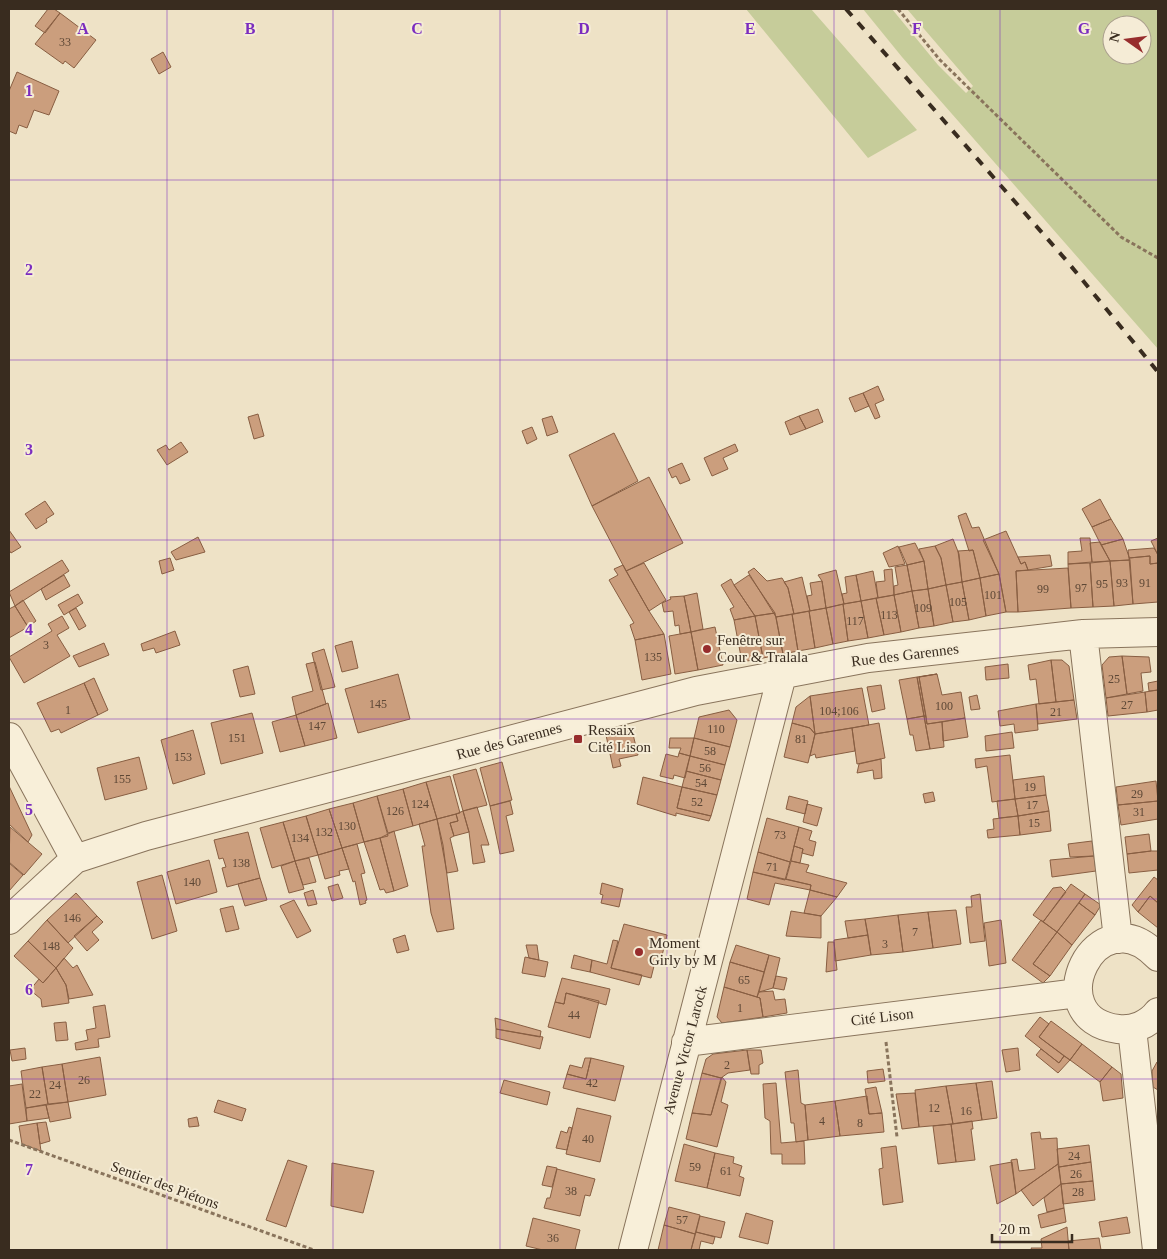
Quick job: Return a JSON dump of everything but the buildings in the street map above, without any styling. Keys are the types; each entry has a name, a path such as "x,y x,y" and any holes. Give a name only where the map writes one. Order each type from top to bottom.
{"street":[{"name":"Rue des Garennes","path":"9,920 75,860 146,836 696,691 868,658 1083,634 1158,632"},
{"path":"1083,634 1118,939"},
{"name":"Avenue Victor Larock","path":"633,1250 782,675"},
{"path":"9,736 75,860"},
{"path":"1158,957 1142,943 1118,939 1104,943 1087,958 1078,978 1078,993 1082,1004 1097,1022 1120,1030 1132,1029 1144,1025 1158,1012"},
{"name":"Cité Lison","path":"686,1042 1078,993"},
{"path":"1132,1029 1157,1250"}],"path":[{"path":"898,9 940,60 1121,238 1158,258"},
{"path":"884,1017 897,1138"},
{"name":"Sentier des Piétons","path":"9,1140 314,1250"}],"green space":[{"path":"746,9 811,9 917,130 868,158"},
{"path":"863,9 892,9 938,65 966,93 973,86 907,9 1158,9 1158,349 902,57"}],"railway":[{"path":"846,9 1066,260 1158,372"}],"place":[{"name":"Fenêtre sur Cour & Tralala","path":"707,649"},
{"name":"Ressaix Cité Lison","path":"578,739"},
{"name":"Moment Girly by M","path":"639,952"}]}
